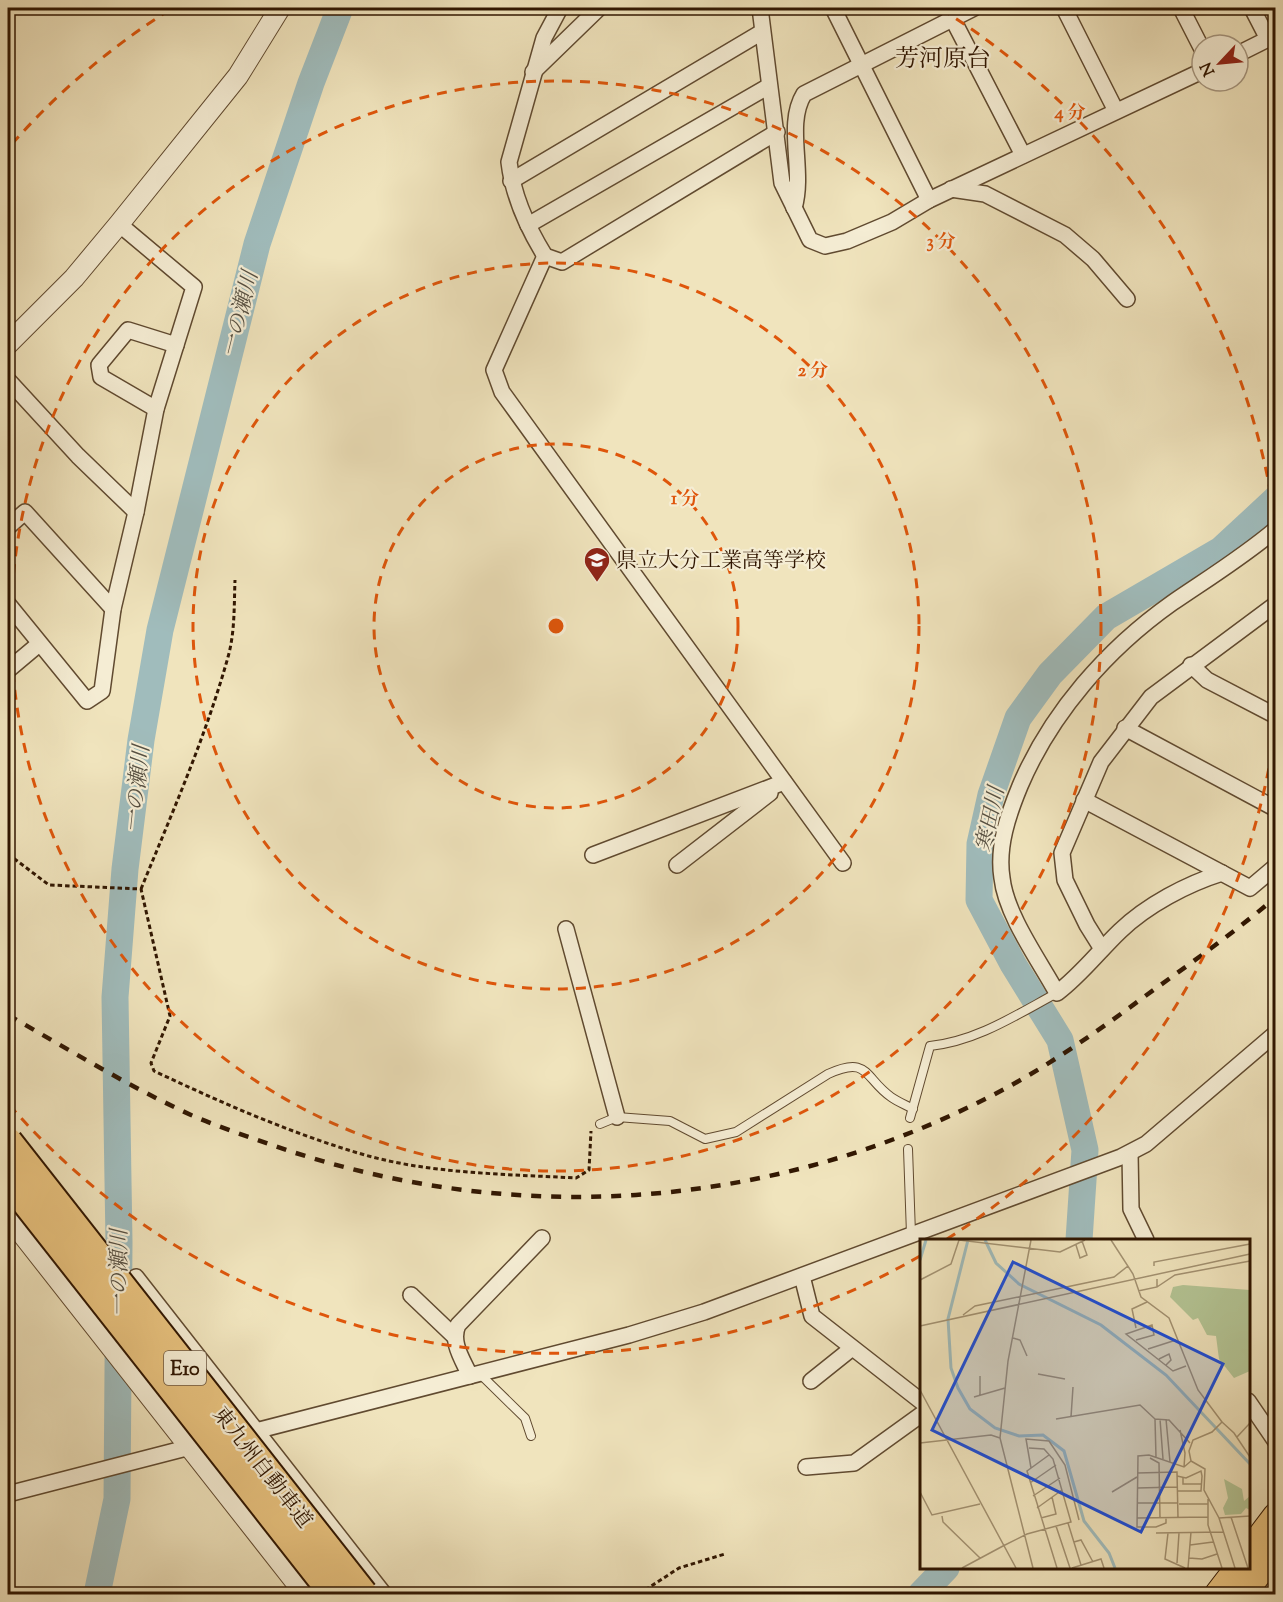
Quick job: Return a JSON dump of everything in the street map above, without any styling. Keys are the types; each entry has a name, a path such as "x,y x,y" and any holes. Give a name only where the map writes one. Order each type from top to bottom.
{"highway":[{"name":"東九州自動車道","path":"8,1142 363,1594"},
{"name":"東九州自動車道","path":"8,1179 334,1594"},
{"path":"1250,1550 1275,1516"},
{"path":"1243,1594 1275,1550"},
{"path":"1218,1594 1237,1569"}],"street":[{"path":"8,344 74,278 119,224 238,76 280,8"},
{"path":"560,8 544,38 509,162 511,182 528,225 545,256 562,262 777,132"},
{"path":"533,72 599,8"},
{"path":"760,8 782,183 810,240 825,246 847,241 892,222 951,189 1190,77"},
{"path":"833,8 929,200"},
{"path":"794,208 799,190 795,108 804,94 950,13 974,8"},
{"path":"1064,8 1116,111"},
{"path":"1181,8 1194,33"},
{"path":"1250,48 1268,39 1252,8"},
{"path":"950,13 1023,155"},
{"path":"511,182 762,32"},
{"path":"528,225 769,86"},
{"path":"951,189 985,194 1065,235 1093,259 1127,299"},
{"path":"8,604 87,701 102,691 113,609 136,512 156,410 194,288 119,224"},
{"path":"545,256 494,370 502,392 843,863"},
{"path":"156,410 101,377 99,365 128,330 176,345"},
{"path":"8,380 78,456 136,512"},
{"path":"8,527 25,512 113,609"},
{"path":"1222,873 1206,878 1149,908 1057,993 1020,926 1002,879 1001,843 1015,798 1032,757 1054,722 1081,688 1132,635 1275,529"},
{"path":"1102,949 1087,925 1065,880 1062,854 1101,762 1151,697 1275,604"},
{"path":"1261,615 1275,623"},
{"path":"8,670 39,644"},
{"path":"1191,665 1207,680 1275,716"},
{"path":"1125,728 1275,809"},
{"path":"592,855 784,782"},
{"path":"677,865 784,782"},
{"path":"1084,800 1250,888 1275,866"},
{"path":"566,929 616,1117"},
{"path":"8,1494 628,1335 704,1312 1125,1155 1146,1144 1275,1033"},
{"path":"1125,1155 1131,1209 1146,1239"},
{"path":"8,1216 304,1594"},
{"path":"454,1336 462,1321 542,1238"},
{"path":"802,1276 813,1316 851,1349 920,1401"},
{"path":"136,1277 384,1594"},
{"path":"411,1295 454,1336 474,1374"},
{"path":"811,1381 851,1349"},
{"path":"1250,1404 1275,1442"},
{"path":"806,1467 854,1463 920,1415"}],"lane":[{"path":"910,1118 930,1046 965,1040 991,1029 1057,993"},
{"path":"600,1124 616,1117 670,1121 705,1139 745,1127 844,1066 862,1068 891,1097 913,1109"},
{"path":"908,1149 911,1234"},
{"path":"474,1374 525,1418 531,1436"}],"path":[{"path":"235,580 234,625 229,656 185,780 141,889 170,1016 151,1063 154,1071 230,1106 359,1154 451,1171 576,1178 589,1170 590,1132 600,1124"},
{"path":"8,854 49,885 141,889"},
{"path":"639,1594 679,1568 725,1554"}],"waterway":[{"name":"一の瀬川","path":"97,1594 117,1499 119,1242 115,997 125,869 141,740 160,630 257,244 311,83 340,8"},
{"name":"寒田川","path":"1079,1239 1085,1150 1060,1040 1013,964 979,900 980,844 991,795 1018,718 1050,674 1106,617 1221,550 1276,499"},
{"name":"寒田川","path":"921,1594 945,1569"}],"railway":[{"path":"8,1015 121,1080 191,1115 269,1144 359,1171 451,1188 543,1196 635,1195 726,1184 817,1164 905,1135 991,1096 1052,1061 1091,1035 1213,947 1276,897"}],"place":[{"name":"県立大分工業高等学校","path":"597,583"}],"district":[{"name":"芳河原台","path":"943,58"}]}
